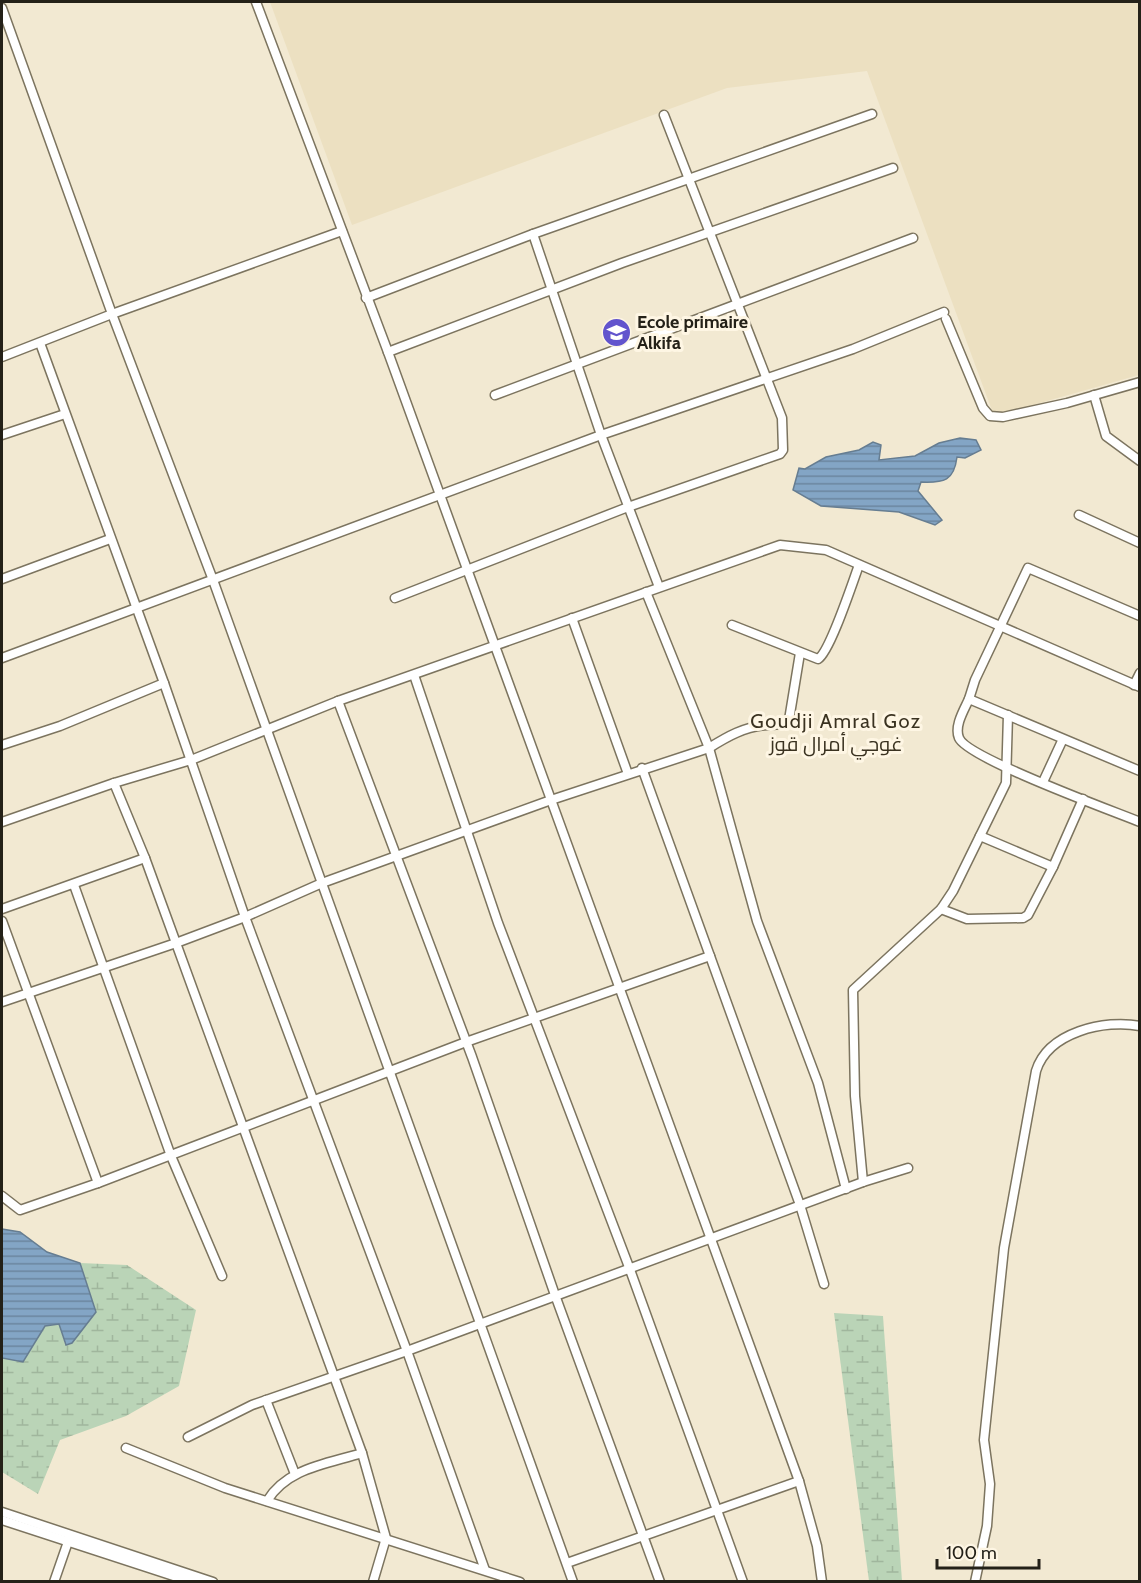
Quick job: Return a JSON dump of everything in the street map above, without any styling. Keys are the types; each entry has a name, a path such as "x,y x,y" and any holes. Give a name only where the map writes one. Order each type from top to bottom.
{"street":[{"path":"256,2 388,352 465,570 799,1481 817,1546 822,1581"},
{"path":"2,8 112,314 213,580 573,1581"},
{"path":"366,297 533,234 872,114"},
{"path":"395,598 628,507 780,454 784,446 782,418 691,179 664,115"},
{"path":"388,352 710,232 893,168"},
{"path":"2,357 112,314 342,231"},
{"path":"533,234 601,435 659,587"},
{"path":"495,395 913,238"},
{"path":"2,658 440,497 601,435 945,315 983,408 990,416 1009,416 1094,396 1140,382"},
{"path":"40,343 164,683 245,917 408,1351 484,1570"},
{"path":"1094,396 1106,436 1140,461"},
{"path":"2,435 65,414"},
{"path":"1079,515 1140,543"},
{"path":"2,579 110,539"},
{"path":"2,822 114,783 191,760 338,701 780,545 826,550 1137,686 1140,673"},
{"path":"732,625 813,658 823,656 859,565"},
{"path":"1140,616 1028,568 975,680 958,726 959,738 966,747 1007,768 1140,822"},
{"path":"646,592 709,748 757,921 818,1083 846,1189"},
{"path":"572,618 628,774"},
{"path":"2,1002 176,943 245,917 321,883 551,800 642,768 709,748 732,734 752,727 785,724 789,720 800,653"},
{"path":"414,675 498,923 629,1267 743,1581"},
{"path":"2,745 60,726 164,683"},
{"path":"969,699 1062,741 1140,771"},
{"path":"338,701 466,1042 555,1295 660,1581"},
{"path":"863,1182 855,1096 853,990 940,909 953,891 1006,783 1008,715"},
{"path":"1043,782 1062,741"},
{"path":"642,768 800,1205 824,1284"},
{"path":"114,783 145,858 362,1453 386,1538 374,1581"},
{"path":"940,909 967,919 1023,918 1028,915 1053,867 1083,799"},
{"path":"980,836 1053,867"},
{"path":"2,909 145,858"},
{"path":"74,885 171,1156 222,1276"},
{"path":"2,921 98,1183"},
{"path":"2,1196 20,1210 171,1156 466,1042 710,956"},
{"path":"975,1581 987,1526 990,1485 984,1440 1004,1248 1036,1071 1049,1052 1089,1026 1116,1022 1140,1026"},
{"path":"188,1437 266,1400 408,1351 629,1267 863,1182 908,1168"},
{"path":"266,1400 295,1474"},
{"path":"126,1448 267,1502 520,1581"},
{"path":"267,1502 281,1482 295,1474 362,1453"},
{"path":"567,1563 716,1508 799,1481"},
{"path":"2,1512 192,1581"},
{"path":"2,1520 207,1580"},
{"path":"54,1581 69,1538"}],"shaded area":[{"path":"270,2 1139,2 1139,375 994,416 867,71 727,88 352,225"}],"green space":[{"path":"80,1263 127,1265 196,1310 179,1386 126,1416 60,1440 38,1494 2,1472 2,1358 23,1362 45,1326 59,1324 65,1344 96,1312"},
{"path":"834,1313 883,1316 902,1581 869,1581"}],"water":[{"path":"960,438 976,440 981,450 965,458 957,457 956,465 950,476 942,481 921,482 918,491 942,520 935,525 899,512 821,506 793,490 799,468 805,469 826,457 859,450 873,442 881,445 879,460 915,456 939,443"},
{"path":"2,1229 20,1232 47,1252 80,1263 96,1312 72,1343 66,1345 59,1324 45,1326 23,1362 2,1358"}],"place":[{"name":"Ecole primaire Alkifa","path":"616,332"}],"district":[{"name":"Goudji Amral Goz غوجي أمرال قوز","path":"836,732"}]}
